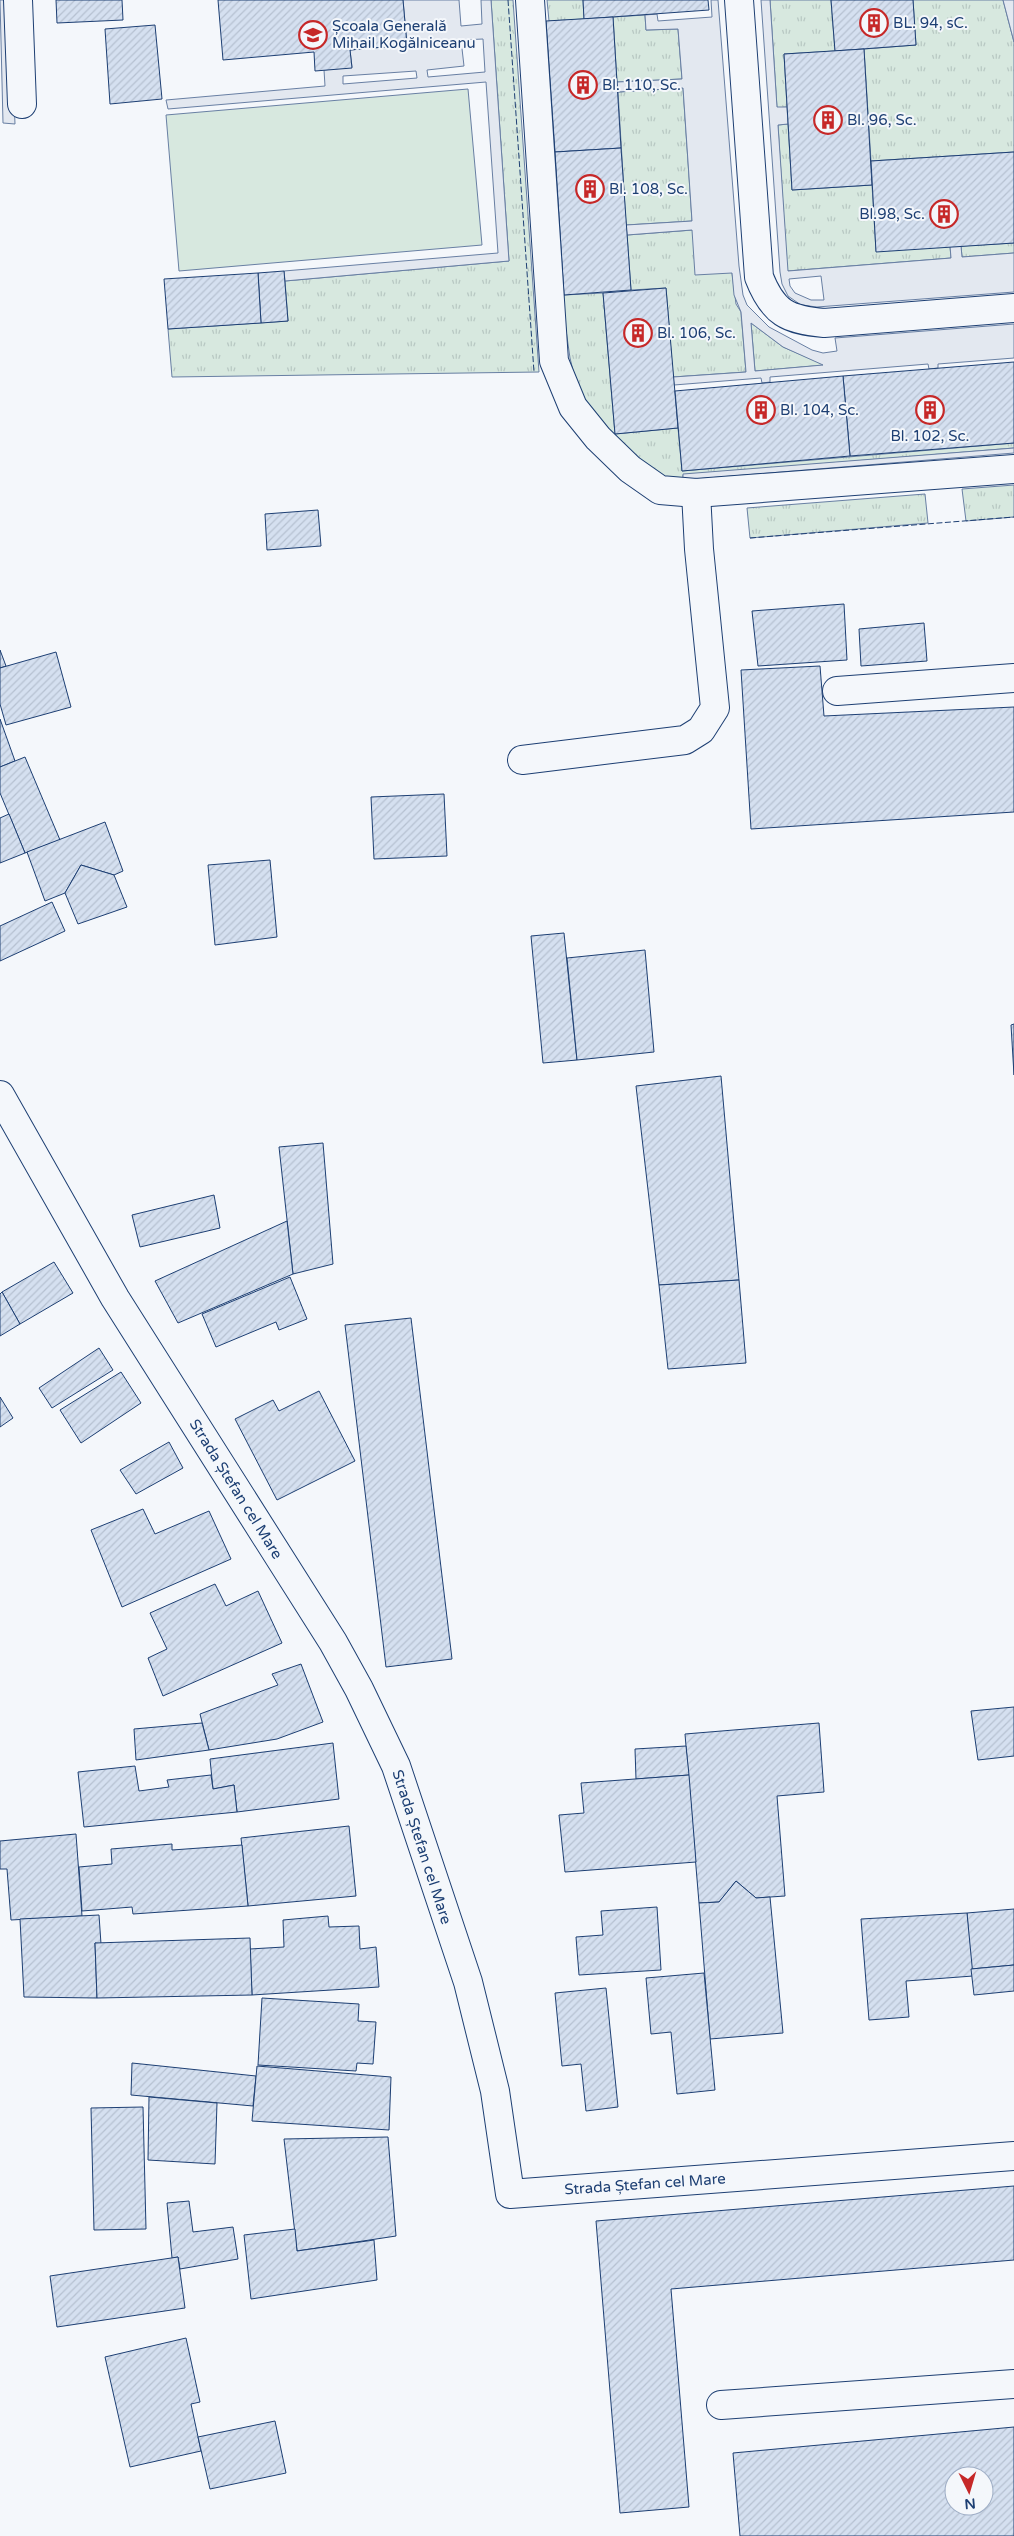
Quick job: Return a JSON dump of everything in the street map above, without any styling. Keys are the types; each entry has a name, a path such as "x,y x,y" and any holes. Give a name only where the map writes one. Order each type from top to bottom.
{"street":[{"path":"18,0 22,104"},
{"path":"530,0 554,361 573,408 598,438 630,469 660,490 696,493 1014,469"},
{"path":"739,0 759,277 767,298 783,313 802,321 824,323 1014,308"},
{"path":"522,760 685,740 701,730 716,708 699,549 696,493"},
{"path":"837,691 1014,678"},
{"name":"Strada Ștefan cel Mare","path":"0,1095 115,1298 333,1642 359,1689 396,1766 468,1982 495,2091 510,2194 1014,2156"},
{"path":"721,2405 1014,2384"}],"green space":[{"path":"491,0 513,0 539,372 172,377 168,329 288,321 285,281 509,261"},
{"path":"547,0 583,0 584,19 549,21"},
{"path":"770,0 831,0 835,51 784,54 787,107 777,108"},
{"path":"913,0 1003,0 1014,42 1014,152 871,161 864,49 916,45"},
{"path":"645,15 646,30 678,29 682,79 617,82 613,17"},
{"path":"544,21 564,295 603,293 615,434 678,428 682,471 1014,443 1014,448 683,475 683,480 672,480 635,462 589,407 576,383 570,358 561,295"},
{"path":"683,88 692,221 626,225 618,92"},
{"path":"468,89 482,245 179,271 166,115"},
{"path":"788,124 792,190 872,185 876,251 950,246 951,258 787,271 778,125"},
{"path":"693,230 732,273 736,304 741,312 746,372 673,377 666,288 631,290 627,235"},
{"path":"1014,243 1014,253 962,257 961,246"},
{"path":"751,323 783,347 825,365 755,371"},
{"path":"1014,485 1014,517 966,521 962,489"},
{"path":"925,494 928,523 750,538 747,508"}],"shaded area":[{"path":"0,0 10,0 15,124 3,123"},
{"path":"403,0 459,0 461,26 482,24 481,0 491,0 509,261 285,281 284,271 498,253 486,82 168,109 166,100 325,86 324,70 352,67 350,50 407,45","holes":["483,39 485,72 428,77 427,70 464,66 461,40","416,71 417,78 343,84 343,76"]},
{"path":"711,0 718,0 739,266 743,295 747,305 769,327 812,350 823,353 837,351 835,338 1014,324 1014,358 938,364 938,368 929,369 928,364 770,377 770,382 762,383 761,378 674,385 673,377 746,372 741,312 734,295 732,273 695,275 692,230 627,235 626,225 692,221 683,88 618,92 617,82 682,79 678,29 646,30 645,15 657,14 658,21 712,17","holes":["751,323 783,347 823,365 755,371"]},
{"path":"761,0 770,0 777,107 787,107 788,124 778,125 788,271 951,258 950,246 961,246 962,257 1014,253 1014,292 817,307 801,305 788,296 782,284","holes":["821,276 824,300 811,300 795,293 790,286 789,279"]},
{"path":"1003,0 1014,0 1014,42"},
{"path":"1014,448 1014,453 683,480 683,474"}],"building":[{"path":"56,0 122,0 123,20 57,23"},
{"name":"Școala Generală Mihail Kogălniceanu","path":"218,0 403,0 407,45 350,50 352,68 315,71 314,52 223,60"},
{"path":"583,0 708,0 709,10 584,19"},
{"name":"BL. 94, sC.","path":"831,0 913,0 916,45 835,51"},
{"name":"Bl. 110, Sc.","path":"613,17 621,148 555,152 546,21"},
{"path":"155,25 162,99 110,104 105,29"},
{"name":"Bl. 96, Sc.","path":"864,49 872,185 792,190 784,54"},
{"name":"Bl. 108, Sc.","path":"621,148 631,290 564,295 555,152"},
{"name":"Bl.98, Sc.","path":"1014,152 1014,243 876,252 871,161"},
{"path":"284,271 288,321 261,323 258,273"},
{"path":"258,273 261,323 168,329 164,279"},
{"name":"Bl. 106, Sc.","path":"666,288 678,428 615,434 603,293"},
{"name":"Bl. 102, Sc.","path":"1014,362 1014,443 850,456 843,376"},
{"name":"Bl. 104, Sc.","path":"843,376 850,456 682,471 675,391"},
{"path":"318,510 321,546 267,550 265,514"},
{"path":"844,604 847,660 758,666 752,611"},
{"path":"924,623 927,661 861,666 859,629"},
{"path":"0,650 6,666 0,668"},
{"path":"56,652 71,707 6,725 0,704 0,668"},
{"path":"820,666 824,716 1014,707 1014,812 751,829 741,670"},
{"path":"0,719 15,761 0,767"},
{"path":"25,757 60,840 25,853 0,793 0,767"},
{"path":"444,794 447,856 374,859 371,797"},
{"path":"9,814 25,853 0,863 0,818"},
{"path":"105,822 123,871 114,875 81,865 65,893 45,901 27,852"},
{"path":"270,860 277,937 215,945 208,865"},
{"path":"81,865 114,875 127,907 78,924 65,893"},
{"path":"52,902 65,931 0,961 0,926"},
{"path":"564,933 577,1060 543,1063 531,936"},
{"path":"645,950 654,1052 577,1060 567,958"},
{"path":"1014,1024 1014,1075 1011,1025"},
{"path":"721,1076 739,1280 659,1285 636,1086"},
{"path":"323,1143 333,1264 293,1274 279,1147"},
{"path":"214,1195 220,1228 140,1247 132,1215"},
{"path":"287,1221 293,1274 178,1323 155,1281"},
{"path":"54,1262 73,1293 20,1324 2,1292"},
{"path":"290,1277 307,1319 279,1330 276,1322 216,1347 202,1314"},
{"path":"739,1280 746,1363 668,1369 659,1285"},
{"path":"2,1292 20,1324 0,1336 0,1294"},
{"path":"411,1318 452,1659 386,1667 345,1325"},
{"path":"99,1348 113,1370 52,1408 39,1388"},
{"path":"121,1372 141,1403 81,1443 60,1410"},
{"path":"319,1391 355,1461 277,1500 235,1419 273,1400 279,1411"},
{"path":"0,1397 13,1418 0,1427"},
{"path":"169,1442 183,1468 136,1494 120,1470"},
{"path":"143,1509 155,1534 209,1511 231,1559 122,1607 91,1530"},
{"path":"215,1584 226,1606 258,1591 282,1643 163,1696 148,1658 167,1649 150,1613"},
{"path":"301,1664 323,1722 277,1739 209,1750 200,1714 278,1685 272,1674"},
{"path":"1014,1707 1014,1756 978,1760 971,1711"},
{"path":"202,1723 209,1750 136,1760 134,1729"},
{"path":"819,1723 824,1792 777,1796 785,1896 756,1898 736,1881 719,1902 699,1903 685,1734"},
{"path":"333,1743 339,1799 237,1812 234,1785 213,1789 210,1759"},
{"path":"686,1746 689,1775 636,1779 635,1749"},
{"path":"135,1766 139,1791 169,1787 167,1780 211,1775 213,1789 234,1785 237,1812 84,1827 78,1772"},
{"path":"689,1775 696,1862 565,1872 559,1815 584,1813 581,1783"},
{"path":"349,1826 356,1896 248,1906 241,1838"},
{"path":"76,1834 82,1916 11,1920 7,1869 0,1869 0,1841"},
{"path":"172,1844 172,1850 242,1845 248,1906 133,1914 132,1907 82,1911 79,1867 112,1864 111,1849"},
{"path":"736,1881 756,1898 770,1897 783,2033 710,2039 699,1903 719,1902"},
{"path":"657,1907 661,1970 579,1975 576,1937 603,1935 601,1911"},
{"path":"1014,1909 1014,1965 971,1969 967,1913"},
{"path":"967,1913 973,1976 906,1981 909,2017 869,2020 861,1919"},
{"path":"99,1915 101,1944 95,1943 97,1998 24,1997 20,1919"},
{"path":"328,1916 329,1927 359,1926 360,1949 376,1947 379,1987 252,1995 250,1949 284,1947 283,1920"},
{"path":"250,1938 252,1995 97,1998 95,1943"},
{"path":"1014,1965 1014,1991 974,1995 971,1969"},
{"path":"704,1973 715,2090 677,2094 671,2032 651,2034 646,1978"},
{"path":"606,1988 618,2107 586,2111 581,2064 562,2066 555,1993"},
{"path":"262,1998 359,2004 358,2021 376,2022 373,2064 357,2063 356,2071 258,2065"},
{"path":"132,2063 256,2076 253,2106 131,2095"},
{"path":"257,2066 391,2077 389,2130 252,2121"},
{"path":"149,2097 217,2103 215,2164 148,2160"},
{"path":"143,2107 146,2229 94,2230 91,2108"},
{"path":"388,2137 396,2236 297,2251 284,2139"},
{"path":"1014,2186 1014,2260 671,2289 689,2507 620,2513 596,2221"},
{"path":"189,2201 193,2232 233,2227 238,2259 180,2269 178,2257 172,2258 167,2203"},
{"path":"295,2229 297,2251 374,2240 377,2280 251,2299 244,2235"},
{"path":"178,2257 185,2308 57,2327 50,2276"},
{"path":"186,2338 200,2402 191,2404 201,2451 130,2467 105,2357"},
{"path":"275,2421 286,2473 210,2489 198,2437"},
{"path":"1014,2427 1014,2536 740,2536 733,2453"}],"fence":[{"path":"508,0 534,372"},
{"path":"750,538 1014,517"}],"place":[{"name":"BL. 94, sC.","path":"874,23"},
{"name":"Școala Generală Mihail Kogălniceanu","path":"313,35"},
{"name":"Bl. 110, Sc.","path":"583,85"},
{"name":"Bl. 96, Sc.","path":"828,120"},
{"name":"Bl. 108, Sc.","path":"590,189"},
{"name":"Bl.98, Sc.","path":"944,214"},
{"name":"Bl. 106, Sc.","path":"638,333"},
{"name":"Bl. 104, Sc.","path":"761,410"},
{"name":"Bl. 102, Sc.","path":"930,410"}]}
